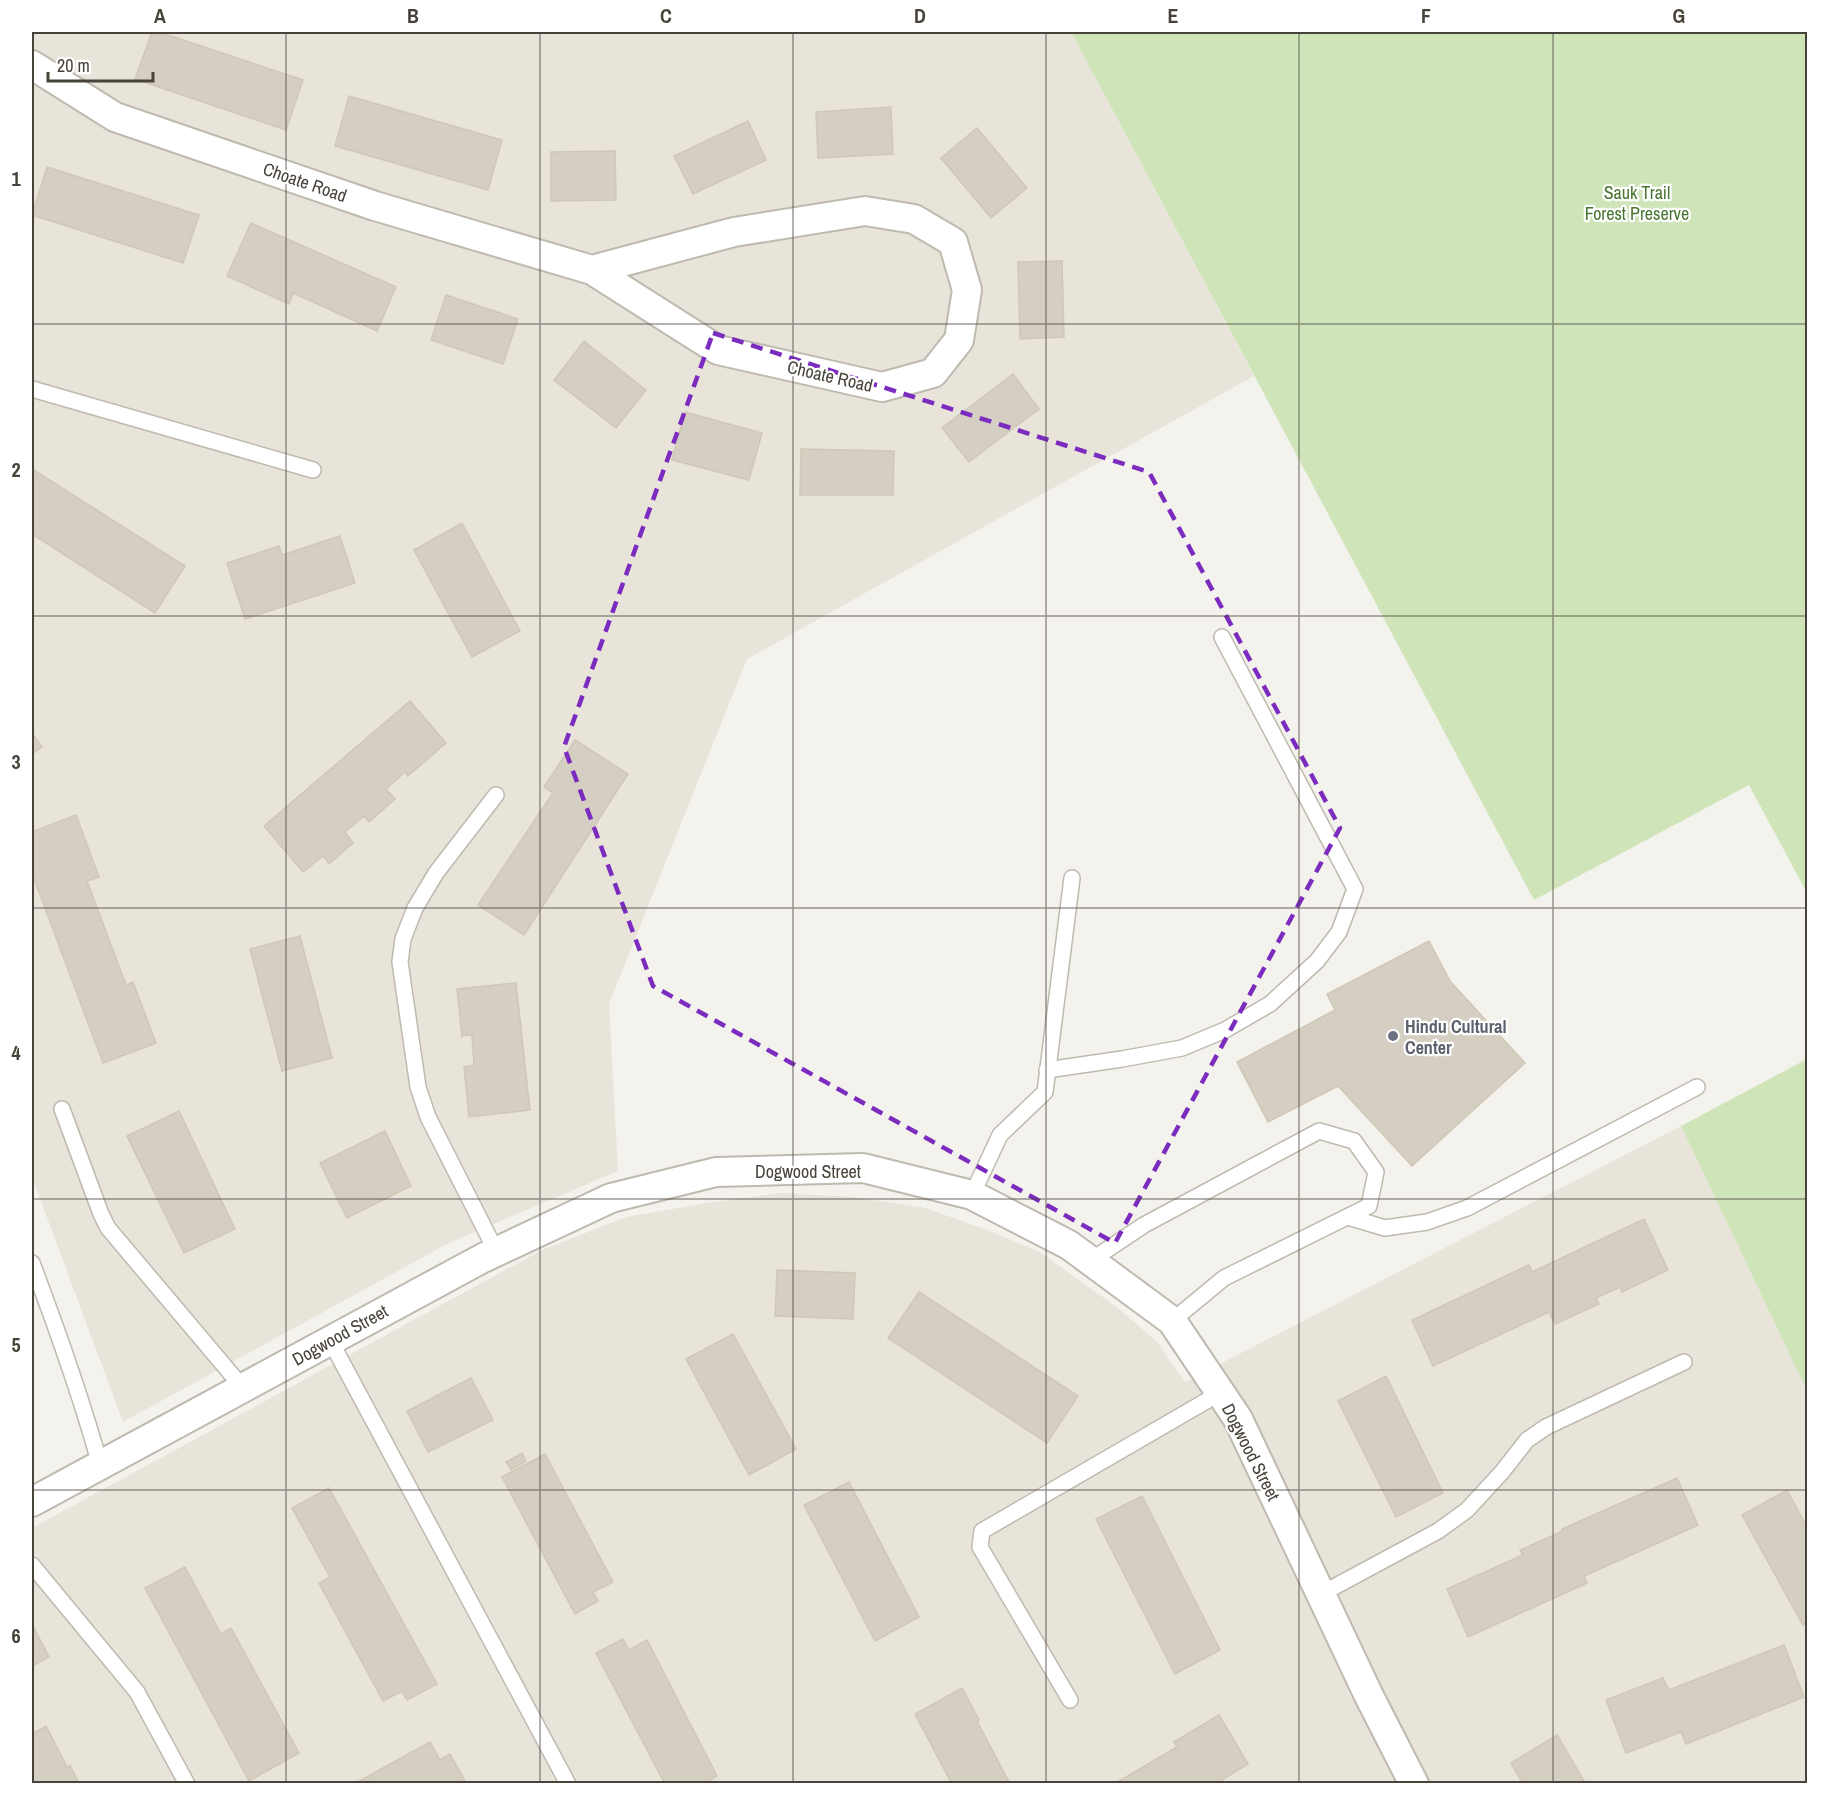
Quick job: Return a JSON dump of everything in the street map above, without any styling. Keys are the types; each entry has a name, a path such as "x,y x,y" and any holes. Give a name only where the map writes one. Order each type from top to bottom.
{"street":[{"name":"Choate Road","path":"32,65 115,117 375,206 592,270 718,350 882,387 933,373 959,340 967,290 953,242 914,219 865,212 734,232 592,270"},
{"name":"Dogwood Street","path":"32,1502 496,1251 611,1198 716,1172 863,1168 972,1195 1069,1245 1172,1320 1238,1419 1369,1696 1414,1784"}],"lane":[{"path":"32,389 313,470"},
{"path":"1047,1070 1182,1048 1225,1030 1270,1004 1317,961 1340,932 1355,890 1222,637"},
{"path":"496,795 436,873 415,908 403,939 400,962 418,1087 428,1118 496,1251"},
{"path":"972,1195 1000,1135 1045,1092 1072,878"},
{"path":"1348,1217 1385,1228 1427,1222 1467,1208 1697,1087"},
{"path":"62,1109 108,1228 243,1388"},
{"path":"1090,1260 1144,1225 1319,1131 1354,1141 1376,1172 1369,1206 1224,1278 1172,1320"},
{"path":"32,1263 64,1348 100,1465"},
{"path":"330,1340 568,1784"},
{"path":"1321,1594 1405,1550 1448,1524 1474,1502 1527,1440 1546,1427 1684,1362"},
{"path":"1070,1700 980,1547 982,1531 1220,1393"},
{"path":"32,1565 137,1692 187,1784"}],"highlighted area":[{"path":"713,333 1149,472 1340,828 1115,1243 653,986 564,747"}],"shaded area":[{"path":"32,32 1071,32 1254,376 747,659 609,1004 618,1171 447,1244 123,1422 32,1177"},
{"path":"1681,1126 1807,1391 1807,1783 32,1784 32,1528 542,1250 626,1217 780,1193 854,1197 925,1208 985,1229 1040,1252 1118,1308 1157,1342 1185,1382"}],"green space":[{"name":"Sauk Trail Forest Preserve","path":"1071,32 1807,32 1807,893 1749,785 1534,900"},
{"path":"1807,1059 1807,1391 1681,1126"}],"building":[{"path":"152,32 159,32 303,80 286,130 135,79"},
{"path":"349,96 502,140 488,190 335,146"},
{"path":"891,107 893,154 818,158 816,112"},
{"path":"748,121 766,160 693,194 674,156"},
{"path":"977,128 1027,188 991,218 941,158"},
{"path":"615,151 616,200 551,201 551,152"},
{"path":"47,167 199,215 183,263 32,215"},
{"path":"251,223 396,287 377,331 293,293 289,304 227,276"},
{"path":"1062,261 1064,337 1020,339 1018,262"},
{"path":"446,295 518,319 503,364 431,340"},
{"path":"584,341 646,390 616,428 554,380"},
{"path":"1013,374 1039,409 969,462 942,428"},
{"path":"685,412 762,433 749,480 672,460"},
{"path":"801,449 894,451 893,495 800,495"},
{"path":"32,469 185,566 155,613 32,534"},
{"path":"462,523 520,631 472,657 414,550"},
{"path":"340,536 355,583 245,619 227,563 279,546 282,555"},
{"path":"410,701 446,743 408,776 405,772 386,789 395,799 369,822 364,816 345,832 353,843 329,864 323,856 303,872 264,826"},
{"path":"32,733 42,747 32,754"},
{"path":"575,740 628,774 524,935 478,905 553,793 544,787"},
{"path":"76,815 99,877 87,881 126,985 133,982 156,1043 103,1063 32,873 32,832"},
{"path":"300,936 332,1058 282,1071 250,949"},
{"name":"Hindu Cultural Center","path":"1429,941 1450,981 1525,1063 1412,1166 1338,1086 1268,1122 1237,1062 1335,1010 1327,994"},
{"path":"516,983 530,1110 469,1117 464,1067 474,1065 472,1035 462,1036 457,989"},
{"path":"179,1111 235,1229 184,1253 127,1136"},
{"path":"385,1131 411,1186 347,1218 320,1163"},
{"path":"1644,1219 1668,1270 1622,1292 1620,1287 1596,1298 1599,1304 1555,1324 1549,1312 1433,1366 1412,1320 1529,1265 1532,1272"},
{"path":"777,1270 855,1273 853,1319 775,1316"},
{"path":"919,1292 1078,1396 1047,1443 888,1338"},
{"path":"733,1334 796,1449 749,1475 686,1359"},
{"path":"1386,1376 1443,1493 1396,1517 1338,1401"},
{"path":"471,1378 493,1420 428,1452 407,1411"},
{"path":"522,1453 526,1461 511,1470 506,1462"},
{"path":"545,1454 613,1582 593,1592 598,1601 575,1614 502,1477"},
{"path":"1677,1478 1698,1525 1584,1576 1587,1583 1468,1637 1447,1589 1523,1555 1520,1550 1563,1531 1562,1529"},
{"path":"849,1482 919,1617 875,1641 804,1505"},
{"path":"329,1488 437,1684 407,1700 402,1691 383,1701 319,1583 330,1577 292,1508"},
{"path":"1787,1490 1808,1529 1808,1623 1803,1625 1742,1515"},
{"path":"1142,1496 1220,1650 1175,1674 1096,1519"},
{"path":"185,1567 221,1634 231,1628 299,1753 249,1781 145,1588"},
{"path":"32,1624 49,1657 32,1666"},
{"path":"623,1639 629,1650 647,1640 717,1776 703,1784 665,1784 596,1653"},
{"path":"1784,1645 1804,1697 1686,1744 1681,1732 1626,1753 1606,1700 1663,1678 1669,1690"},
{"path":"962,1688 1010,1784 952,1784 915,1714"},
{"path":"1219,1715 1248,1764 1215,1784 1114,1784 1177,1747 1174,1742"},
{"path":"46,1726 67,1767 70,1765 79,1784 32,1784 32,1734"},
{"path":"1557,1735 1586,1784 1523,1784 1511,1763"},
{"path":"430,1742 440,1760 450,1754 465,1781 461,1784 354,1784"}],"place":[{"name":"Hindu Cultural Center","path":"1393,1036"}]}
